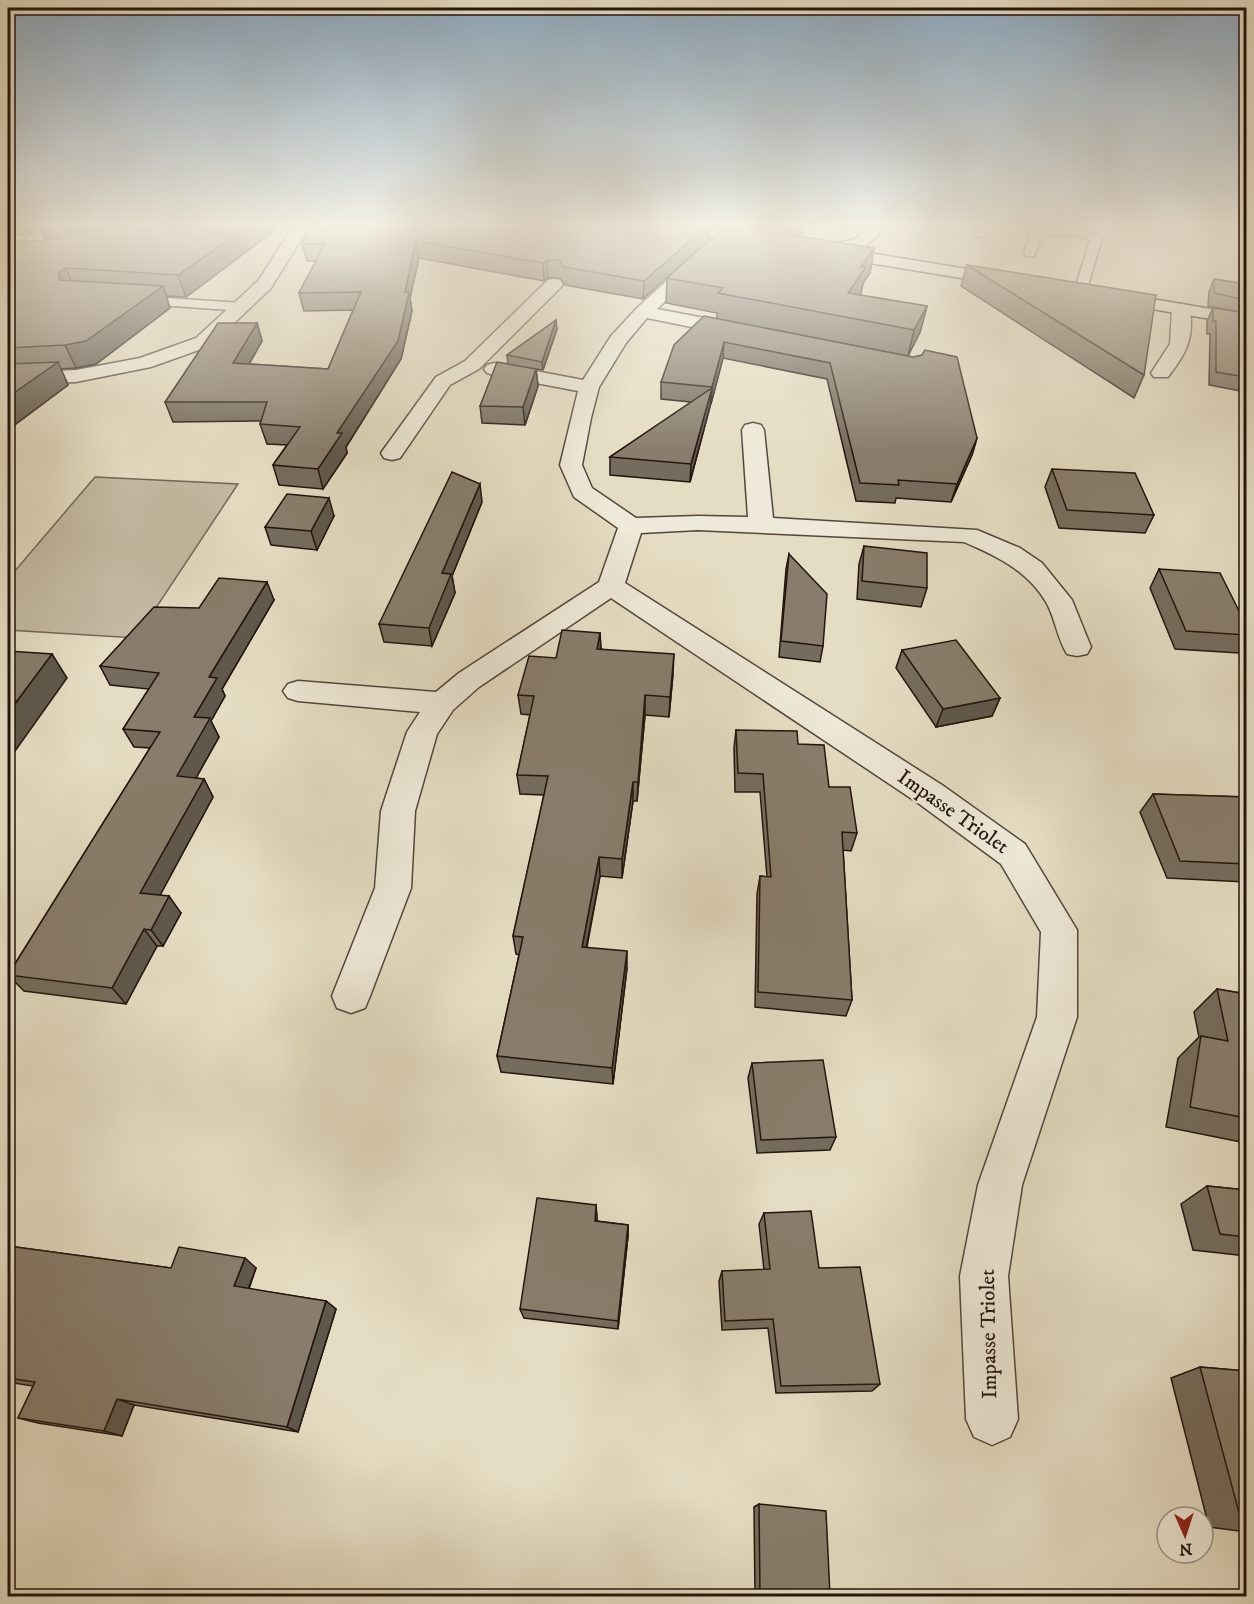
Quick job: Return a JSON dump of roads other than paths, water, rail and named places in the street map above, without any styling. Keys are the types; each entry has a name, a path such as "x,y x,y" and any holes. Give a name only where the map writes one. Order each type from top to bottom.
{"street":[{"path":"8,379 76,376 144,363 203,342 246,303"},
{"path":"392,453 443,381 472,365 535,303"},
{"path":"653,303 618,339 589,387 571,465 582,492 631,526 698,523 968,535 1011,553 1033,569 1059,600 1077,647"},
{"path":"1144,303 1246,320"},
{"path":"1161,373 1179,351 1182,342 1181,309"},
{"path":"643,312 759,335"},
{"path":"472,365 589,387"},
{"path":"753,430 761,525"},
{"path":"351,996 393,888 398,811 422,732 442,703 469,680 611,586 631,526"},
{"name":"Impasse Triolet","path":"611,586 930,794 1013,854 1059,930 1057,1017 1000,1185 984,1276 992,1419"},
{"path":"298,691 442,703"}],"lane":[{"path":"180,303 242,307"}]}
